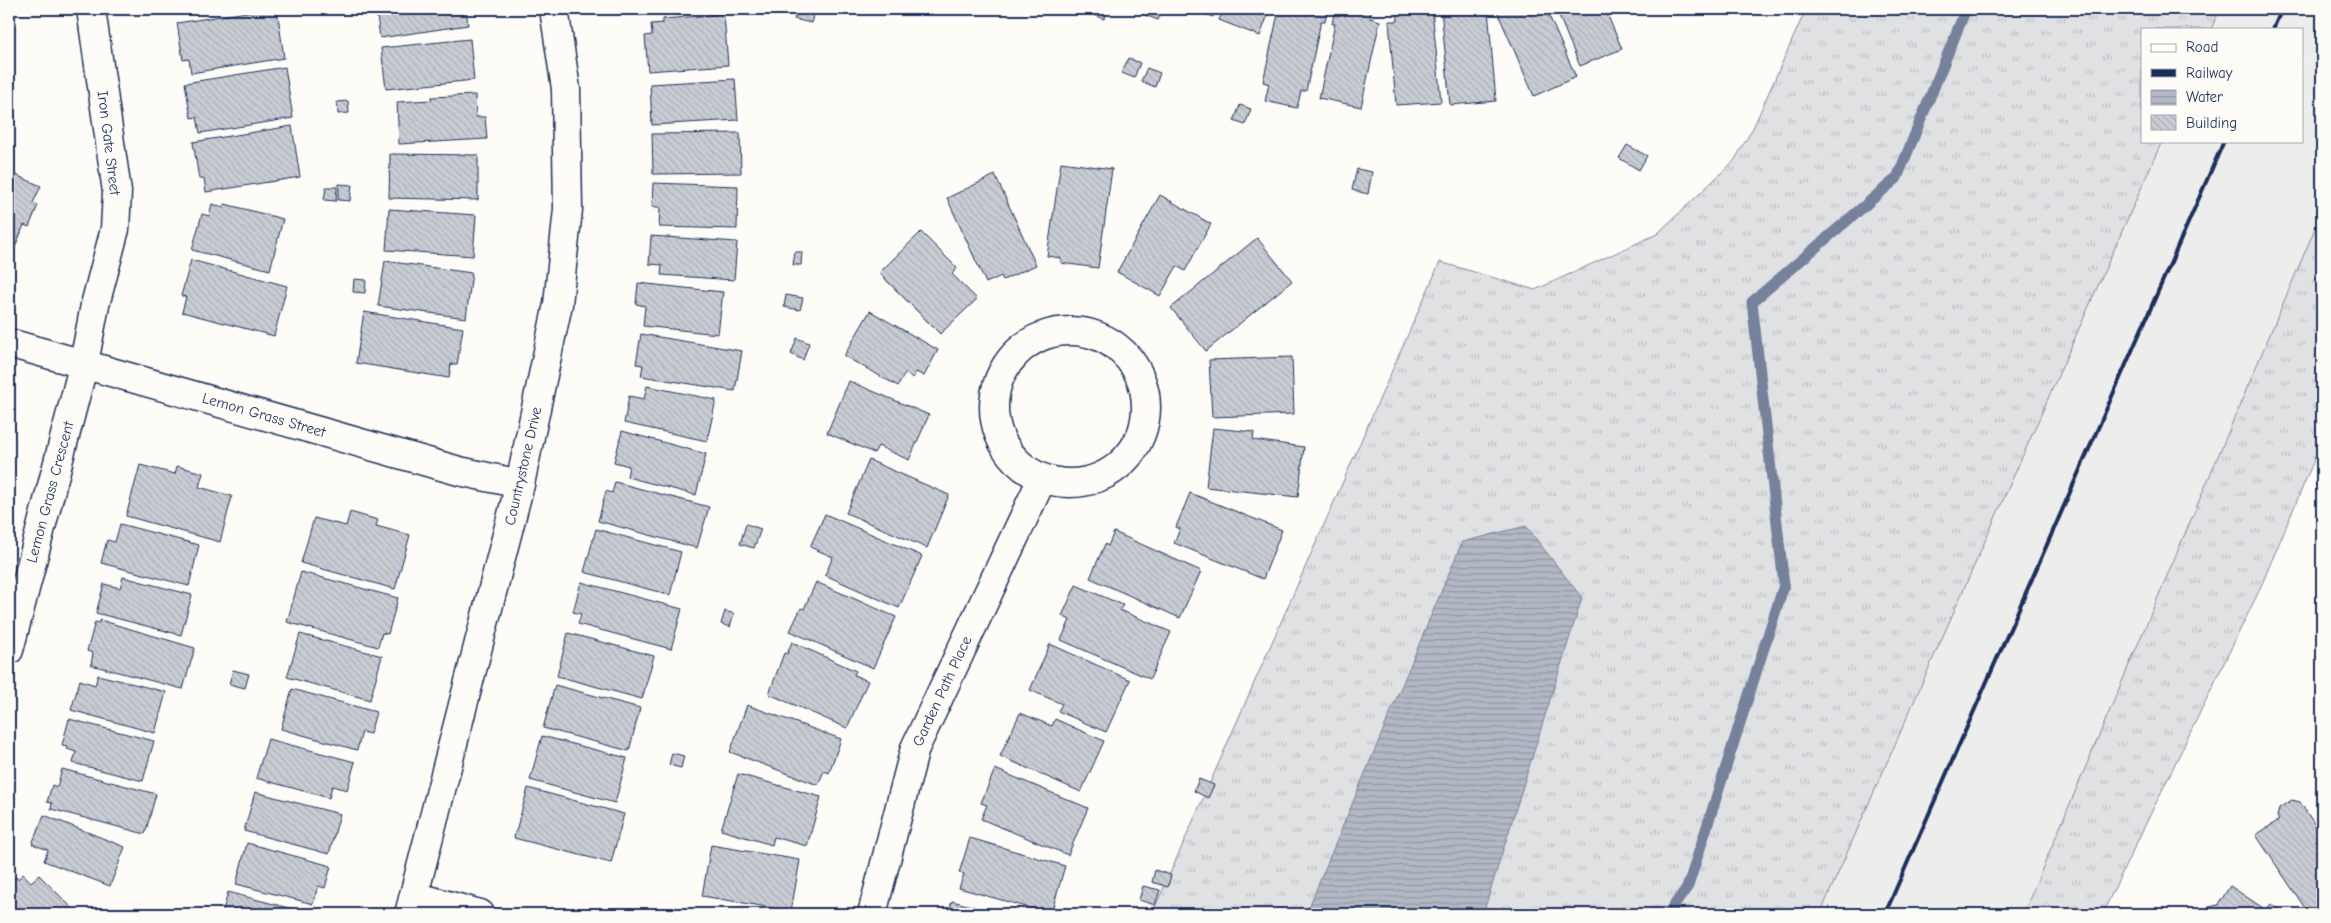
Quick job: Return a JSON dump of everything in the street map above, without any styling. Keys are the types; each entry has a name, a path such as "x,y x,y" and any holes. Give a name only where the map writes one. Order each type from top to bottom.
{"street":[{"name":"Iron Gate Street","path":"84,363 95,305 115,229 118,192 91,9"},
{"name":"Countrystone Drive","path":"412,905 520,484 558,304 568,209 566,89 554,9"},
{"path":"1076,330 1093,333 1113,342 1136,366 1146,390 1147,416 1140,441 1125,462 1094,480 1066,484 1042,479 1014,460 1000,439 994,418 997,382 1005,365 1024,345 1049,332 1076,330"},
{"name":"Lemon Grass Street","path":"9,343 459,471 520,484"},
{"name":"Lemon Grass Crescent","path":"9,650 84,363"},
{"name":"Garden Path Place","path":"872,914 915,748 1042,479"},
{"path":"412,905 480,914"}],"shaded area":[{"path":"2220,9 2322,9 2322,212 2023,914 1820,914 2162,142 2304,142 2304,28 2211,28"}],"green space":[{"path":"1806,9 2220,9 2211,28 2141,28 2141,142 2162,142 1820,914 1152,914 1440,262 1535,290 1657,234 1734,161 1753,128"},
{"path":"2322,212 2322,441 2259,591 2102,914 2023,914"}],"water":[{"path":"1526,526 1582,598 1483,914 1306,914 1462,542"}],"building":[{"path":"266,9 277,9 284,58 191,73 189,59 183,60 177,23"},
{"path":"376,9 466,9 468,25 380,38"},
{"path":"797,9 815,9 811,23 794,19"},
{"path":"1079,9 1108,9 1104,19"},
{"path":"1129,9 1163,9 1158,20"},
{"path":"1192,9 1216,9 1213,17"},
{"path":"1224,9 1270,9 1260,36 1219,20"},
{"path":"1279,9 1327,9 1325,21 1321,21 1306,91 1301,91 1297,108 1265,101 1269,84 1263,82"},
{"path":"1335,9 1372,9 1370,18 1380,21 1361,107 1319,98 1335,24 1332,24"},
{"path":"1397,9 1432,9 1441,102 1396,105 1389,21 1398,21"},
{"path":"1441,9 1488,9 1496,101 1450,105"},
{"path":"1503,9 1546,9 1576,77 1534,96 1497,11"},
{"path":"1556,9 1605,9 1622,49 1580,66"},
{"path":"724,14 728,65 648,71 645,36 652,35 651,24 663,23 663,19"},
{"path":"470,39 474,80 386,89 381,48"},
{"path":"1128,58 1140,63 1134,78 1122,73"},
{"path":"285,67 293,118 200,133 197,117 191,118 185,83"},
{"path":"1147,68 1160,73 1155,87 1141,81"},
{"path":"735,79 738,120 652,125 650,84"},
{"path":"475,95 476,117 485,117 487,139 399,144 397,102 432,100 431,97"},
{"path":"348,101 349,113 338,114 337,102"},
{"path":"1240,105 1251,109 1245,125 1234,121"},
{"path":"292,126 300,177 206,192 204,178 199,179 193,142"},
{"path":"740,133 741,173 653,174 652,134"},
{"path":"1627,145 1647,156 1639,170 1619,158"},
{"path":"390,154 478,155 478,200 389,198"},
{"path":"1061,162 1112,169 1098,268 1061,263 1061,258 1047,256"},
{"path":"1357,169 1372,172 1368,194 1352,190"},
{"path":"9,172 41,186 33,203 38,205 29,227 24,225 9,262"},
{"path":"995,175 1036,265 1003,280 1001,276 986,283 947,198"},
{"path":"653,183 738,186 737,229 659,227 660,207 652,207"},
{"path":"339,184 352,185 350,201 338,200"},
{"path":"326,187 337,187 336,201 324,200"},
{"path":"1160,195 1211,224 1185,271 1177,266 1160,296 1117,272"},
{"path":"212,204 224,207 225,204 283,219 270,270 192,250 202,214 209,216"},
{"path":"389,209 476,215 473,256 386,250"},
{"path":"921,232 957,268 952,274 977,299 940,334 879,273"},
{"path":"651,236 737,242 734,280 661,275 662,265 649,264"},
{"path":"1257,238 1292,281 1206,351 1171,308"},
{"path":"795,252 802,252 801,265 793,265"},
{"path":"191,260 287,286 274,336 182,312 186,297 181,296"},
{"path":"385,261 472,273 466,318 378,306"},
{"path":"354,279 366,280 365,293 353,292"},
{"path":"638,283 723,292 718,334 643,326 645,306 636,304"},
{"path":"786,295 803,298 800,310 784,307"},
{"path":"870,311 938,350 924,376 916,372 913,378 905,373 898,386 844,356"},
{"path":"364,312 463,328 457,365 451,364 449,378 356,363"},
{"path":"641,334 742,351 735,391 641,376 643,365 636,364"},
{"path":"797,338 809,343 803,360 791,354"},
{"path":"1292,357 1294,414 1212,417 1209,360"},
{"path":"849,381 929,415 909,460 878,446 874,453 827,433"},
{"path":"647,386 716,400 707,441 624,423 629,396 644,399"},
{"path":"1213,428 1254,432 1253,440 1304,447 1298,497 1206,487"},
{"path":"622,431 706,454 696,495 627,477 629,466 614,462"},
{"path":"869,460 949,495 927,548 846,513"},
{"path":"140,465 175,474 177,466 203,473 199,487 232,496 220,542 126,516"},
{"path":"615,482 709,507 697,548 598,521 606,491 612,493"},
{"path":"1190,493 1282,530 1263,579 1174,543 1180,529 1176,527"},
{"path":"350,512 378,520 376,526 410,535 395,589 301,563 314,518 346,526"},
{"path":"825,514 922,556 899,608 825,575 833,557 810,547"},
{"path":"120,524 199,545 189,586 101,563 107,540 115,542"},
{"path":"746,524 761,529 754,548 740,544"},
{"path":"596,529 681,552 670,595 584,572"},
{"path":"1114,532 1201,571 1180,618 1090,578 1105,544 1108,546"},
{"path":"301,572 398,598 388,634 382,633 378,647 287,622"},
{"path":"123,577 192,595 181,635 96,613 104,584 120,588"},
{"path":"581,582 682,609 671,649 578,624 581,614 573,612"},
{"path":"816,582 896,617 873,668 790,631 801,608 804,609"},
{"path":"1076,585 1123,605 1120,610 1171,632 1150,679 1061,640 1070,620 1062,616"},
{"path":"725,611 734,614 730,627 721,624"},
{"path":"100,620 195,648 183,689 91,665 93,653 87,651 95,622 99,623"},
{"path":"568,633 654,656 642,699 557,676"},
{"path":"300,634 382,656 370,700 287,677"},
{"path":"792,642 856,671 854,675 868,681 847,728 769,694 784,653 787,654"},
{"path":"1050,644 1130,680 1106,732 1058,711 1062,704 1030,690"},
{"path":"233,670 249,674 245,688 229,684"},
{"path":"98,675 166,692 155,733 71,710 80,680 95,685"},
{"path":"555,685 640,708 629,751 543,728"},
{"path":"292,689 376,712 370,734 362,732 357,750 281,729"},
{"path":"747,705 841,739 829,773 824,771 818,785 730,752"},
{"path":"1020,713 1052,726 1055,719 1104,741 1081,792 1000,756"},
{"path":"69,719 154,741 143,781 73,763 76,752 67,749 68,746 62,745"},
{"path":"542,736 627,758 615,803 530,780"},
{"path":"268,739 355,762 347,790 332,786 329,798 256,778"},
{"path":"672,753 684,756 681,768 669,765"},
{"path":"62,769 156,794 145,834 51,809 52,803 47,802 52,785 57,787"},
{"path":"995,769 1088,808 1068,855 981,819 987,805 981,803"},
{"path":"738,774 821,797 807,846 774,837 772,845 721,830"},
{"path":"1199,779 1214,785 1208,798 1194,791"},
{"path":"528,788 624,814 611,863 514,838"},
{"path":"255,792 340,814 329,854 244,831"},
{"path":"2292,800 2300,802 2322,836 2322,906 2309,914 2256,835 2279,820 2277,817 2279,808"},
{"path":"44,815 125,847 110,886 44,861 48,850 32,844"},
{"path":"970,838 1065,866 1051,914 959,888 964,874 959,873"},
{"path":"247,843 331,866 325,888 318,886 313,904 236,884"},
{"path":"711,845 800,860 791,911 702,896"},
{"path":"1155,870 1171,875 1168,887 1152,882"},
{"path":"23,874 31,882 39,875 78,914 20,914 9,903 9,884 16,877 18,879"},
{"path":"1143,886 1160,890 1155,905 1139,900"},
{"path":"2230,886 2266,910 2271,904 2287,914 2204,914 2209,907 2218,905"},
{"path":"228,892 311,914 222,914"},
{"path":"952,901 1001,914 948,914"}],"waterway":[{"path":"1668,914 1688,886 1784,585 1752,302 1897,178 1966,9"}],"railway":[{"path":"2273,28 2282,9"},
{"path":"1885,914 2224,142"}]}
